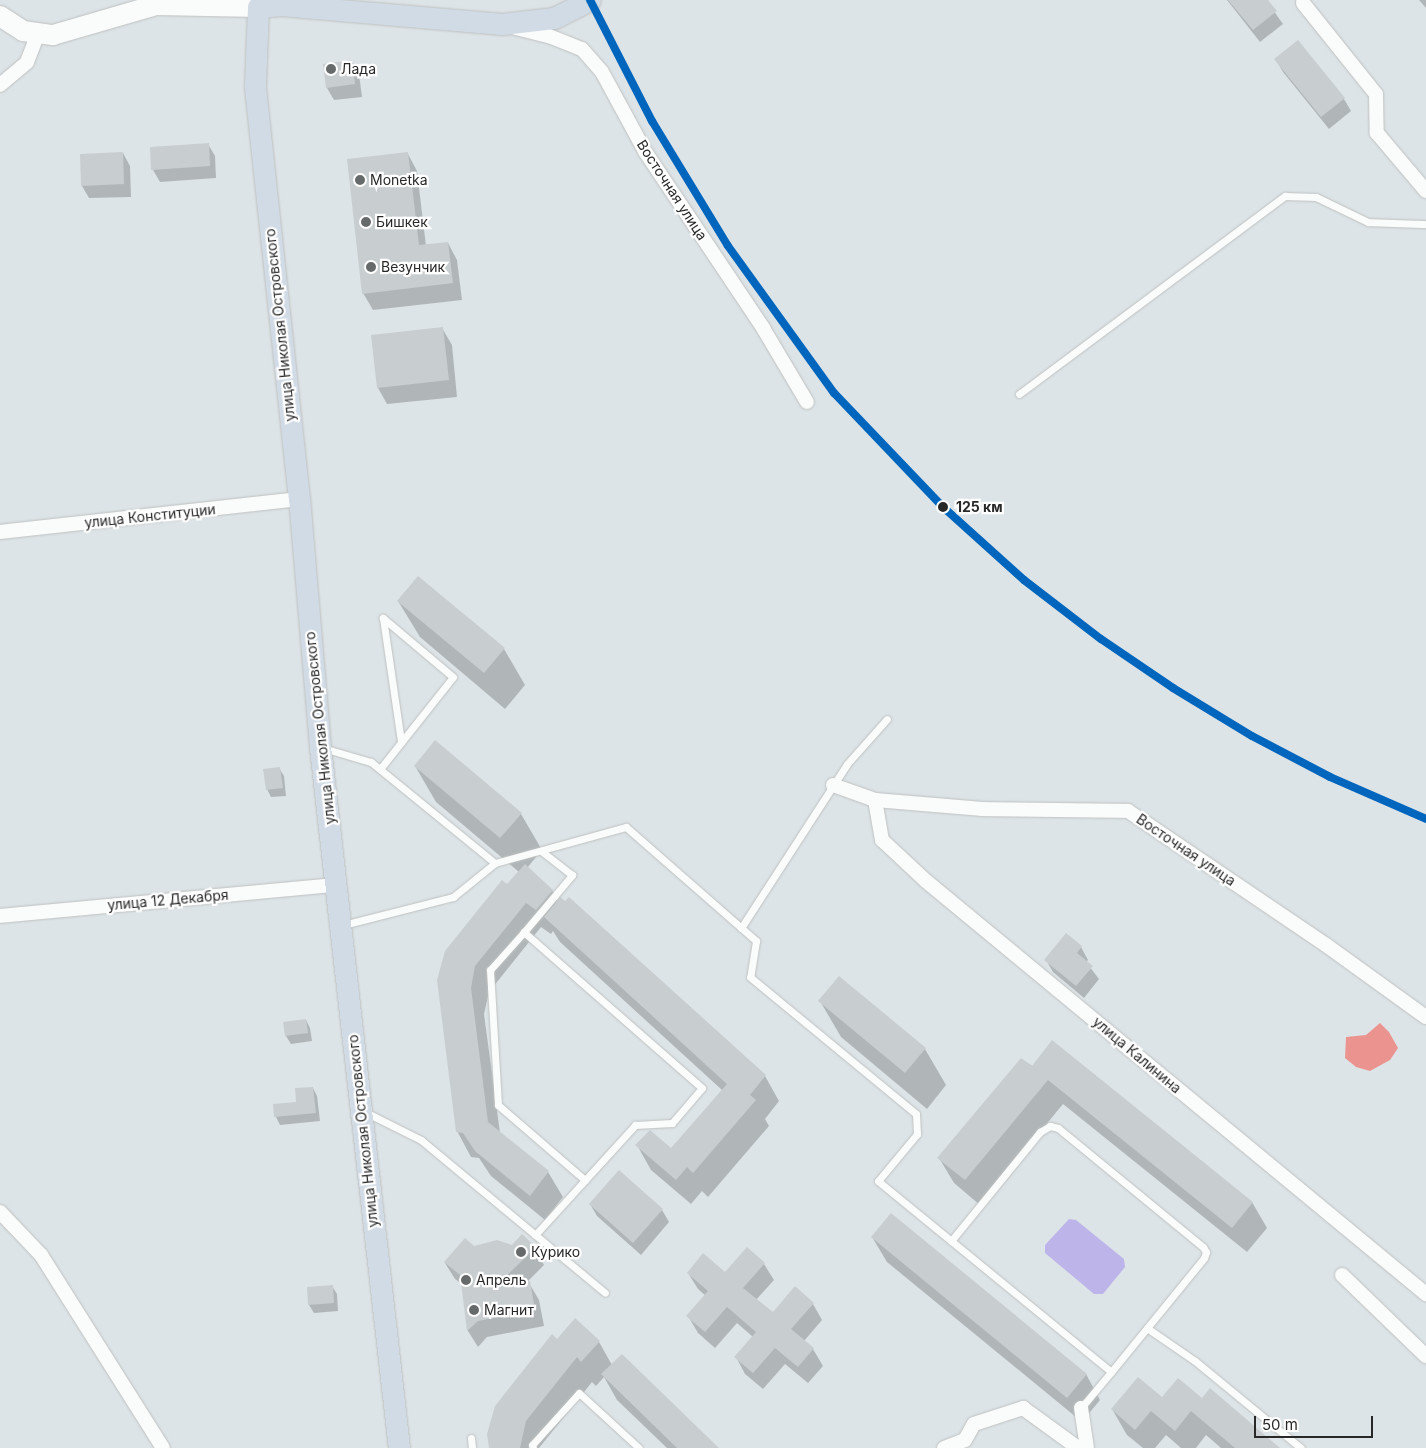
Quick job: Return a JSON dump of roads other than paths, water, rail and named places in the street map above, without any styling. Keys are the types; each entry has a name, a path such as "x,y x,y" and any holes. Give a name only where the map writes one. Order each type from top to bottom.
{"main road":[{"path":"0,16 23,31 53,35 156,5 258,7 281,3 502,24 554,18 590,0"},
{"name":"улица Николая Островского","path":"258,7 255,86 299,499 320,747 399,1448"}],"street":[{"path":"1302,3 1376,94 1377,133 1426,191"},
{"name":"Восточная улица","path":"502,24 549,36 582,49 602,72 646,153 763,328 807,402"},
{"path":"0,85 27,62 38,34"},
{"name":"улица Конституции","path":"0,532 299,499"},
{"name":"Восточная улица","path":"833,785 875,800 983,809 1128,811 1326,945 1426,1017"},
{"name":"улица Калинина","path":"875,800 882,840 926,880 1426,1294"},
{"name":"улица 12 Декабря","path":"0,916 337,885"},
{"path":"0,1212 41,1255 163,1448"},
{"path":"1342,1276 1426,1356"},
{"path":"944,1448 966,1440 974,1424 1023,1408 1078,1448"},
{"path":"1081,1408 1087,1448"}],"lane":[{"path":"1019,394 1285,196 1316,196 1368,222 1426,224"},
{"path":"380,769 453,676 382,618 401,742"},
{"path":"741,928 847,764 887,719"},
{"path":"320,747 371,762 495,864"},
{"path":"340,926 453,897 495,864 626,827 756,941 750,977 916,1114 917,1134 878,1181 1111,1372"},
{"path":"541,851 572,875 490,970 498,1105 585,1180"},
{"path":"524,932 702,1088 672,1123 634,1126 535,1235"},
{"path":"360,1110 421,1140 605,1293"},
{"path":"951,1240 1040,1132 1044,1128 1054,1126 1206,1250 1204,1258 1081,1408"},
{"path":"1147,1328 1195,1361 1301,1448"},
{"path":"533,1448 532,1445 579,1393 639,1448"},
{"path":"471,1438 472,1448"}],"place":[{"name":"Лада","path":"331,69"},
{"name":"Monetka","path":"360,180"},
{"name":"Бишкек","path":"366,222"},
{"name":"Везунчик","path":"371,267"},
{"name":"125 км","path":"943,507"},
{"name":"Курико","path":"521,1252"},
{"name":"Апрель","path":"466,1280"},
{"name":"Магнит","path":"474,1310"}]}
